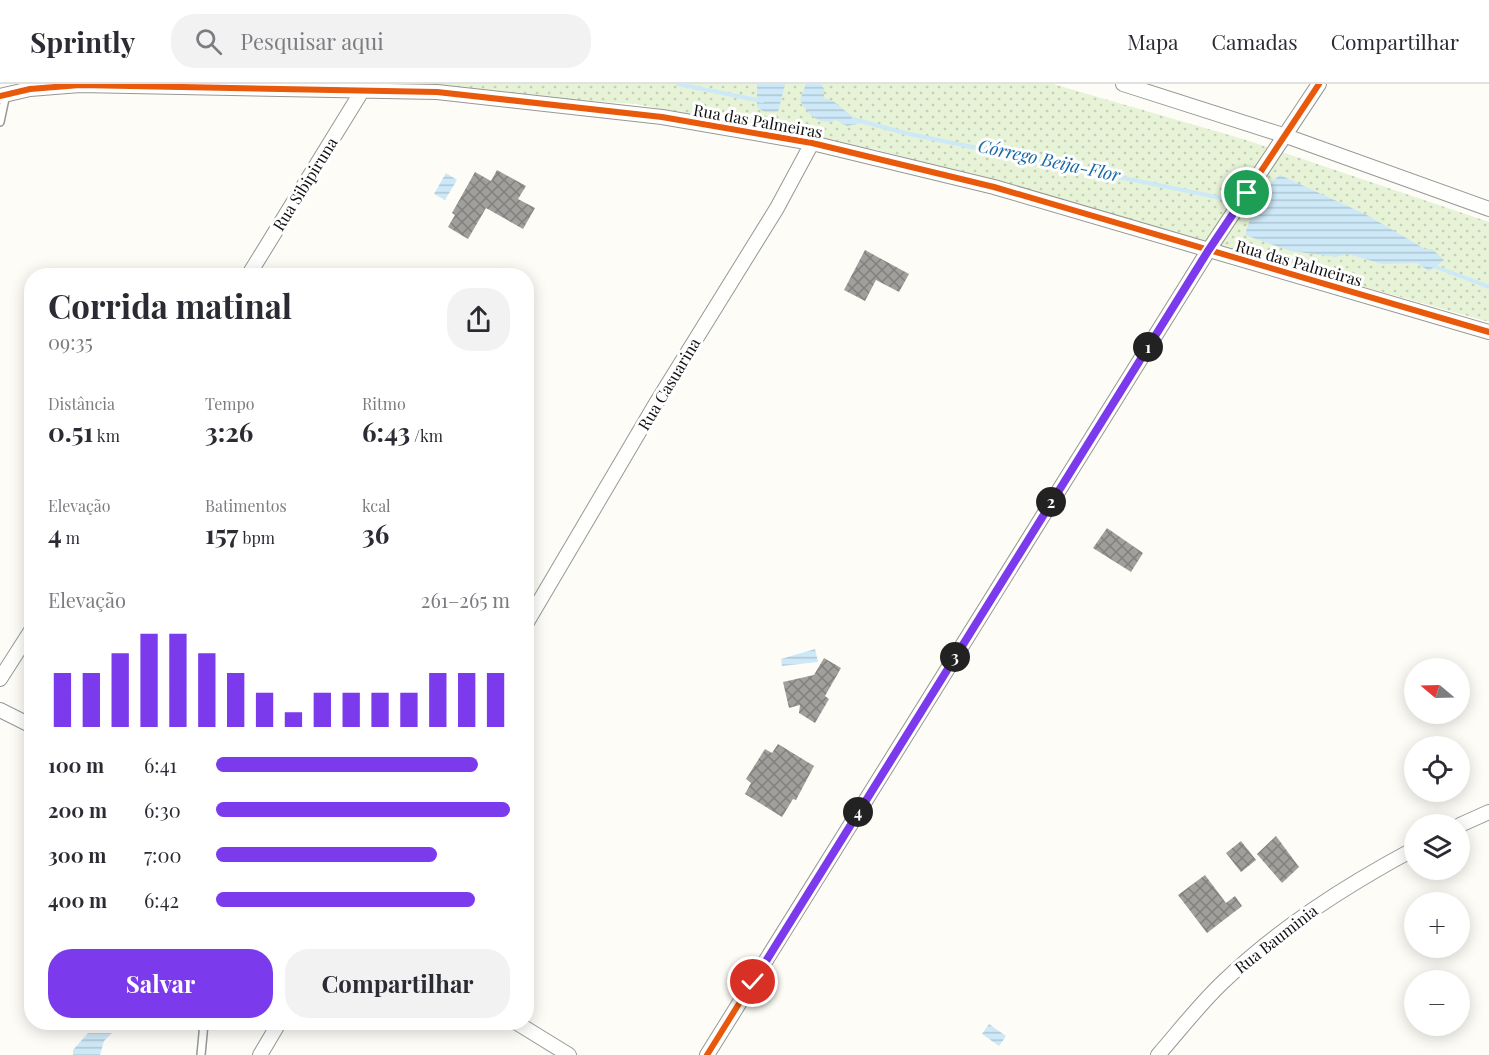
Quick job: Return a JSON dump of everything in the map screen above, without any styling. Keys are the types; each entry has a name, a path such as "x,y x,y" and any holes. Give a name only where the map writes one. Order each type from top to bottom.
{"street":[{"path":"1123,84 1286,136 1489,209"},
{"path":"707,1055 1208,251 1319,84"},
{"name":"Rua das Palmeiras","path":"3,95 80,85 437,92 662,117 812,143 993,187 1489,332"},
{"name":"Rua Sibipiruna","path":"253,268 362,91"},
{"name":"Rua Casuarina","path":"534,611 771,217 812,143"},
{"path":"0,679 24,642"},
{"path":"0,710 24,722"},
{"path":"1470,821 1489,812"},
{"name":"Rua Bauminia","path":"1158,1055 1221,983 1281,932 1351,883 1404,854"},
{"path":"260,1055 275,1030"},
{"path":"528,1030 569,1055"}],"lane":[{"path":"0,122 3,95"},
{"path":"201,1055 203,1030"}],"green space":[{"path":"333,84 1053,84 1243,139 1489,222 1489,322 878,150 636,104"}],"water":[{"path":"757,84 785,84 778,112 764,112 757,107"},
{"path":"806,84 821,84 824,89 824,98 833,101 858,121 867,122 847,126 836,120 824,122 814,118 800,100"},
{"path":"446,173 457,180 445,200 434,194"},
{"path":"1280,175 1367,215 1425,249 1432,249 1444,260 1429,271 1417,263 1382,264 1348,254 1336,257 1291,251 1245,235 1258,202"},
{"path":"815,649 818,662 782,666 781,659"},
{"path":"989,1024 1006,1036 999,1046 982,1034"},
{"path":"88,1033 112,1033 104,1041 100,1055 73,1055 73,1050"}],"building":[{"path":"497,170 526,186 518,199 535,208 523,229 486,208 468,239 448,227 455,215 452,213 475,172 491,181"},
{"path":"865,250 909,274 899,292 876,280 865,301 844,290"},
{"path":"1107,528 1143,553 1131,572 1093,548"},
{"path":"824,658 841,668 825,696 829,699 815,723 799,713 800,705 789,708 783,682 814,675"},
{"path":"778,744 814,766 796,800 793,799 782,817 745,794 751,783 746,779 765,749 772,753"},
{"path":"1276,836 1299,867 1282,883 1257,854"},
{"path":"1241,841 1256,860 1241,872 1226,853"},
{"path":"1205,875 1226,903 1235,896 1242,906 1207,933 1178,895"}],"waterway":[{"name":"Córrego Beija-Flor","path":"678,84 762,101"},
{"name":"Córrego Beija-Flor","path":"853,119 909,134 1231,200"},
{"name":"Córrego Beija-Flor","path":"1248,206 1258,210"},
{"name":"Córrego Beija-Flor","path":"1431,265 1489,287"}],"cycle path":[{"path":"707,1055 1208,251 1319,84"},
{"path":"0,96 30,89 80,85 437,92 662,117 812,143 994,187 1489,332"}],"route":[{"path":"753,982 1208,251 1247,193"}]}
